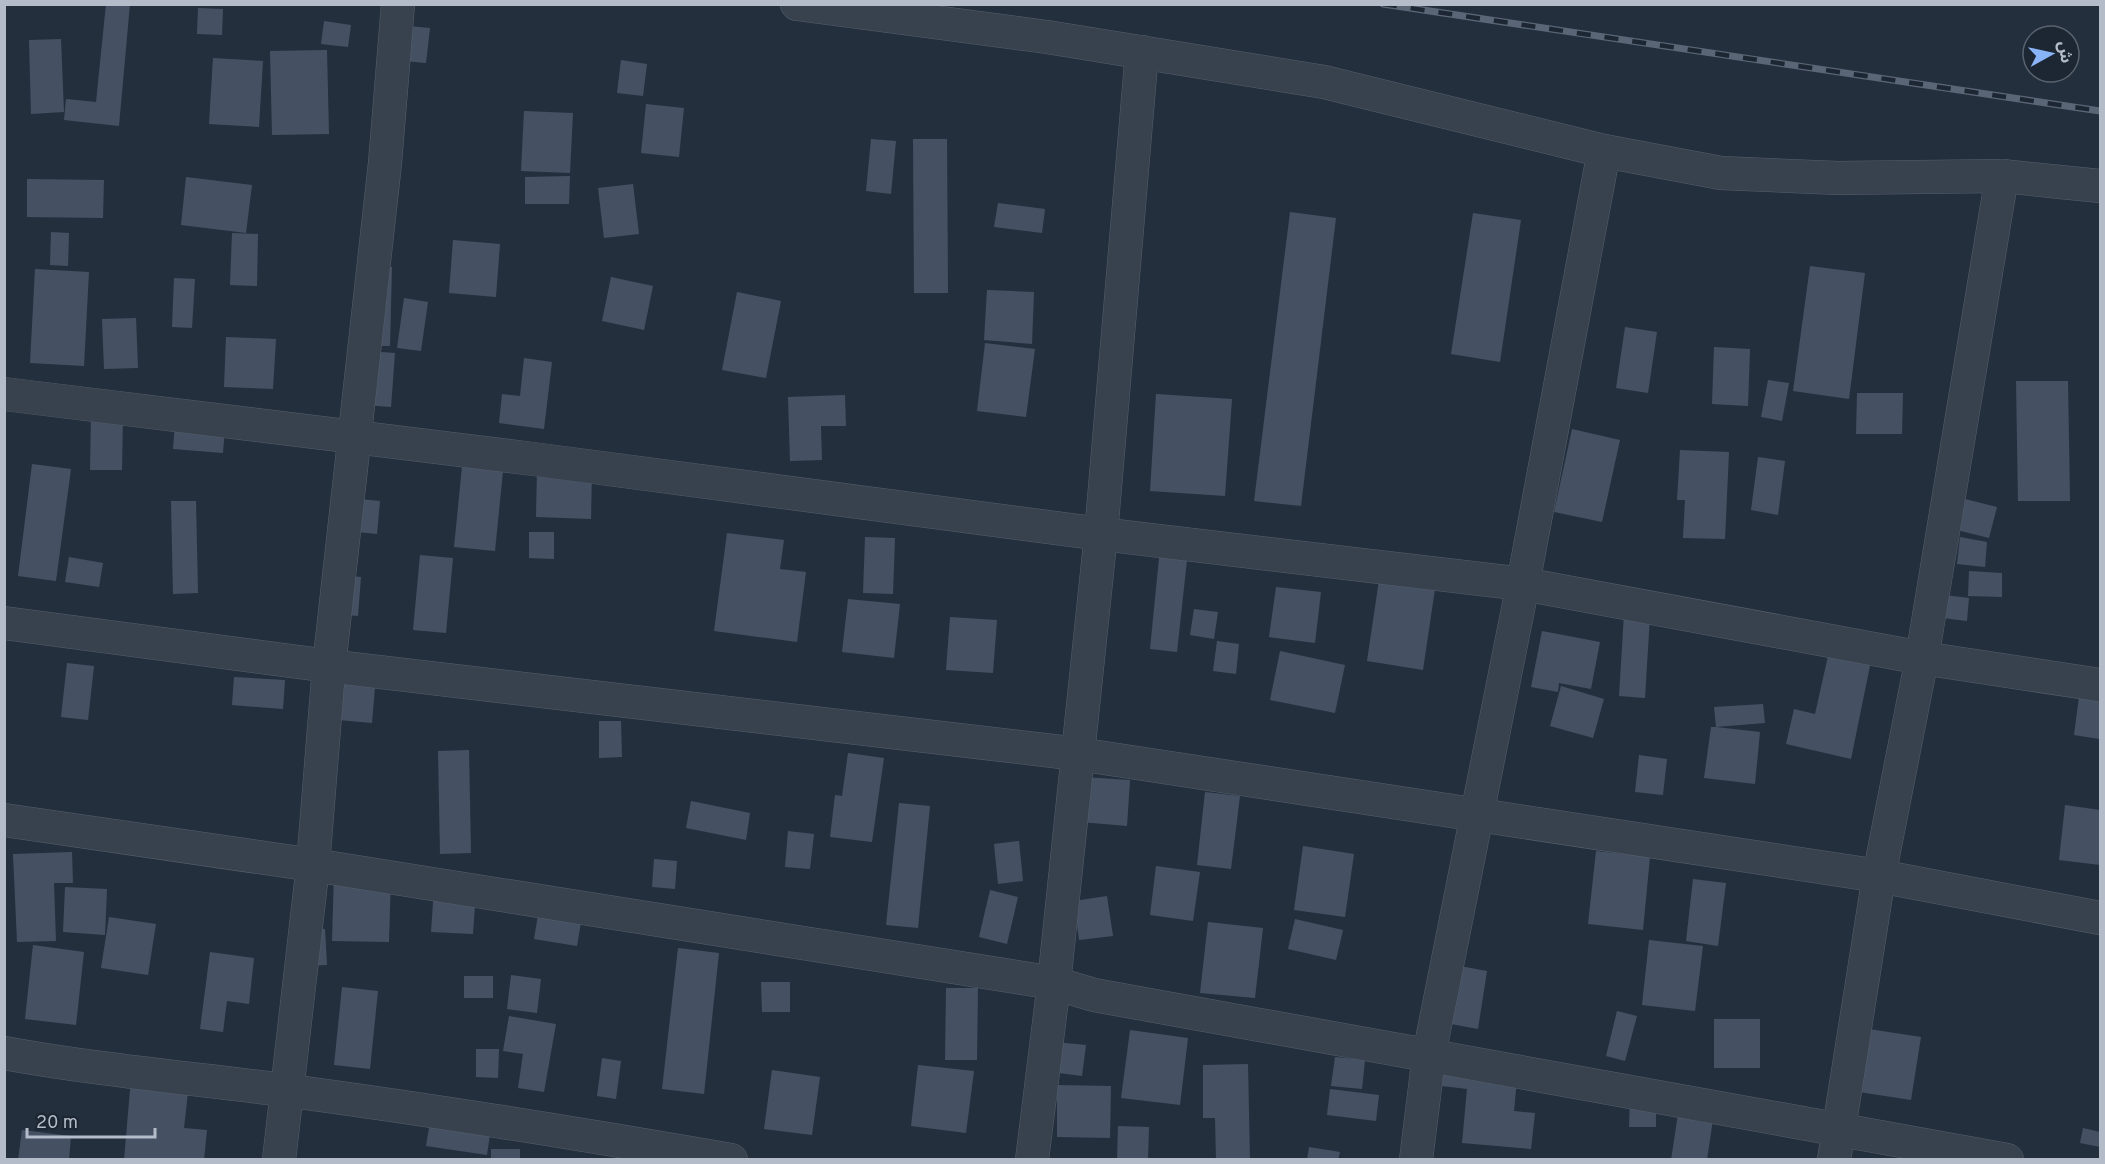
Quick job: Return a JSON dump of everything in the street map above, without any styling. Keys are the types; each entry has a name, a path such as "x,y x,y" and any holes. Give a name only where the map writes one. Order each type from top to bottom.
{"street":[{"path":"279,1160 285,1090 313,865 329,666 386,163 398,4"},
{"path":"797,4 1047,37 1324,82 1604,151 1721,173 1838,178 2002,176 2100,186"},
{"path":"1032,1160 1101,534 1142,52"},
{"path":"1416,1160 1429,1055 1523,584 1604,151"},
{"path":"1836,1144 1879,876 1922,658 2002,176"},
{"path":"4,394 354,436 1101,534 1523,584 1922,658 2100,685"},
{"path":"4,623 329,666 1078,754 1879,876 2100,918"},
{"path":"4,820 313,865 1053,983 1094,994 1429,1055 1836,1144 2007,1160"},
{"path":"4,1053 285,1090 636,1143 731,1160"}],"building":[{"path":"106,4 130,4 119,126 64,120 66,99 96,102"},
{"path":"198,8 223,9 222,35 197,34"},
{"path":"324,21 351,25 348,47 321,44"},
{"path":"397,25 430,28 426,63 393,60"},
{"path":"61,39 64,112 31,114 29,40"},
{"path":"327,50 329,134 272,135 270,51"},
{"path":"213,58 263,61 259,127 209,124"},
{"path":"621,60 647,64 643,96 617,93"},
{"path":"646,104 684,108 679,157 641,153"},
{"path":"524,111 573,113 570,173 521,171"},
{"path":"871,139 896,141 891,194 866,191"},
{"path":"913,139 947,139 948,293 914,293"},
{"path":"570,176 569,204 525,204 525,177"},
{"path":"186,177 252,185 246,233 181,225"},
{"path":"27,179 104,180 103,218 27,217"},
{"path":"633,184 639,234 604,238 598,188"},
{"path":"998,203 1045,209 1042,233 994,227"},
{"path":"1290,212 1336,218 1301,506 1254,501"},
{"path":"1473,213 1521,220 1500,362 1451,354"},
{"path":"51,232 69,233 68,266 50,265"},
{"path":"232,233 258,234 257,286 230,285"},
{"path":"453,240 500,244 496,297 449,293"},
{"path":"371,266 392,267 390,346 369,346"},
{"path":"1810,266 1865,273 1849,399 1793,391"},
{"path":"35,269 89,272 84,366 30,363"},
{"path":"611,277 653,286 644,330 602,321"},
{"path":"174,278 195,279 192,328 172,327"},
{"path":"987,290 1034,292 1032,344 984,340"},
{"path":"737,292 781,301 766,378 722,370"},
{"path":"404,298 428,302 421,351 397,348"},
{"path":"136,318 138,368 104,369 102,319"},
{"path":"1625,327 1657,332 1648,393 1616,388"},
{"path":"226,337 276,339 273,389 224,387"},
{"path":"985,343 1035,349 1026,417 977,411"},
{"path":"1714,347 1750,349 1748,406 1712,404"},
{"path":"367,351 395,353 391,407 364,405"},
{"path":"524,358 552,362 544,429 499,423 502,394 520,396"},
{"path":"1768,380 1789,383 1782,421 1761,417"},
{"path":"2016,381 2068,381 2070,501 2018,501"},
{"path":"1857,393 1903,393 1902,434 1856,434"},
{"path":"1156,394 1232,399 1225,496 1150,491"},
{"path":"845,395 846,426 821,426 822,460 790,461 788,397"},
{"path":"91,415 123,415 122,470 90,470"},
{"path":"175,423 225,427 223,453 173,449"},
{"path":"1572,429 1620,440 1602,522 1554,512"},
{"path":"1680,450 1729,452 1725,539 1683,538 1685,500 1677,500"},
{"path":"1758,457 1785,461 1778,515 1751,510"},
{"path":"32,464 71,469 56,581 18,576"},
{"path":"462,467 503,471 495,551 454,547"},
{"path":"537,469 592,470 591,519 536,517"},
{"path":"350,498 380,501 377,534 347,531"},
{"path":"1965,499 1997,507 1989,538 1957,530"},
{"path":"171,501 196,501 198,593 173,594"},
{"path":"529,532 554,532 554,559 529,558"},
{"path":"727,533 784,540 780,569 806,572 797,642 714,631"},
{"path":"865,537 895,538 893,594 863,593"},
{"path":"1960,537 1987,542 1985,567 1957,564"},
{"path":"1160,548 1188,551 1177,652 1150,649"},
{"path":"420,555 453,558 446,633 413,630"},
{"path":"69,557 103,563 99,587 65,582"},
{"path":"1969,571 2002,573 2002,597 1968,596"},
{"path":"337,575 361,577 358,616 333,614"},
{"path":"1379,580 1435,589 1423,670 1367,661"},
{"path":"1276,587 1321,592 1315,643 1269,637"},
{"path":"1928,593 1969,598 1967,621 1926,616"},
{"path":"848,599 900,604 894,658 842,652"},
{"path":"1194,609 1218,612 1214,639 1190,635"},
{"path":"1624,614 1650,616 1645,698 1619,696"},
{"path":"950,617 997,620 993,673 946,670"},
{"path":"1542,631 1600,642 1591,689 1559,683 1558,692 1531,687"},
{"path":"1217,641 1239,644 1236,674 1213,671"},
{"path":"1830,647 1872,656 1851,759 1786,744 1794,709 1815,714"},
{"path":"1280,651 1345,665 1335,713 1270,700"},
{"path":"67,663 94,666 88,720 61,717"},
{"path":"234,677 285,680 283,709 232,705"},
{"path":"331,682 375,687 372,723 327,719"},
{"path":"1561,686 1604,699 1593,738 1550,726"},
{"path":"2080,689 2100,692 2099,739 2074,735"},
{"path":"1763,704 1765,723 1716,727 1714,707"},
{"path":"599,721 621,721 622,757 599,758"},
{"path":"1711,727 1760,732 1755,784 1704,778"},
{"path":"469,750 471,853 440,854 438,751"},
{"path":"848,753 884,758 872,842 830,837 835,795 842,796"},
{"path":"1639,755 1667,759 1663,795 1635,792"},
{"path":"1083,777 1130,780 1127,826 1080,822"},
{"path":"1205,792 1240,796 1231,869 1197,865"},
{"path":"691,801 750,813 746,840 686,828"},
{"path":"899,803 930,806 918,928 886,925"},
{"path":"2065,805 2100,810 2100,865 2059,860"},
{"path":"788,831 814,834 810,869 785,867"},
{"path":"1019,841 1023,881 998,884 994,844"},
{"path":"1303,846 1354,854 1345,917 1294,910"},
{"path":"1596,851 1650,857 1643,930 1588,924"},
{"path":"72,852 73,883 54,883 56,941 17,942 13,854"},
{"path":"654,859 677,861 675,889 652,887"},
{"path":"1156,866 1200,872 1193,921 1150,915"},
{"path":"334,873 391,875 389,942 332,941"},
{"path":"1693,879 1726,883 1718,946 1686,941"},
{"path":"65,887 107,889 105,935 63,932"},
{"path":"434,888 476,891 473,934 431,932"},
{"path":"990,890 1018,897 1007,944 979,937"},
{"path":"1107,896 1113,936 1079,940 1074,901"},
{"path":"540,903 583,910 577,946 534,939"},
{"path":"109,917 156,924 148,975 101,968"},
{"path":"1295,919 1343,930 1336,960 1288,949"},
{"path":"1208,922 1263,928 1255,998 1200,993"},
{"path":"325,929 327,965 300,966 298,930"},
{"path":"1649,940 1703,946 1695,1011 1642,1005"},
{"path":"33,945 84,952 76,1025 25,1019"},
{"path":"678,948 719,953 704,1094 662,1089"},
{"path":"210,952 254,958 249,1004 227,1001 223,1032 200,1029"},
{"path":"1460,966 1487,971 1478,1029 1451,1024"},
{"path":"511,975 541,979 537,1013 507,1009"},
{"path":"464,976 493,976 493,998 464,998"},
{"path":"761,982 790,982 790,1012 762,1012"},
{"path":"342,987 378,991 370,1069 334,1065"},
{"path":"946,988 978,988 977,1060 945,1060"},
{"path":"1617,1011 1637,1016 1625,1061 1606,1056"},
{"path":"509,1016 556,1024 544,1092 518,1088 523,1054 503,1051"},
{"path":"1714,1019 1760,1019 1760,1068 1714,1068"},
{"path":"1869,1029 1921,1037 1911,1100 1859,1092"},
{"path":"1130,1030 1188,1038 1180,1105 1121,1098"},
{"path":"1055,1042 1086,1045 1082,1076 1051,1072"},
{"path":"476,1049 499,1049 498,1078 476,1077"},
{"path":"1335,1057 1365,1060 1362,1089 1331,1086"},
{"path":"602,1058 621,1061 616,1099 597,1096"},
{"path":"1444,1062 1518,1069 1514,1111 1535,1113 1531,1149 1462,1143 1467,1089 1442,1086"},
{"path":"1248,1064 1250,1160 1216,1160 1215,1118 1203,1118 1203,1065"},
{"path":"918,1065 974,1071 966,1133 911,1126"},
{"path":"772,1070 820,1077 812,1135 764,1129"},
{"path":"131,1078 189,1083 184,1128 207,1130 204,1160 124,1160"},
{"path":"1057,1085 1111,1086 1110,1138 1057,1137"},
{"path":"1330,1089 1379,1095 1376,1121 1327,1115"},
{"path":"1630,1096 1656,1097 1656,1127 1629,1127"},
{"path":"1678,1114 1713,1119 1707,1160 1671,1160"},
{"path":"431,1116 491,1127 487,1155 426,1146"},
{"path":"1118,1126 1149,1127 1148,1160 1117,1160"},
{"path":"2083,1128 2100,1132 2100,1147 2080,1143"},
{"path":"22,1130 71,1136 69,1160 18,1160"},
{"path":"1309,1147 1340,1152 1338,1160 1307,1160"},
{"path":"491,1149 520,1149 520,1160 491,1160"}],"railway":[{"path":"1383,4 2100,111"}]}
